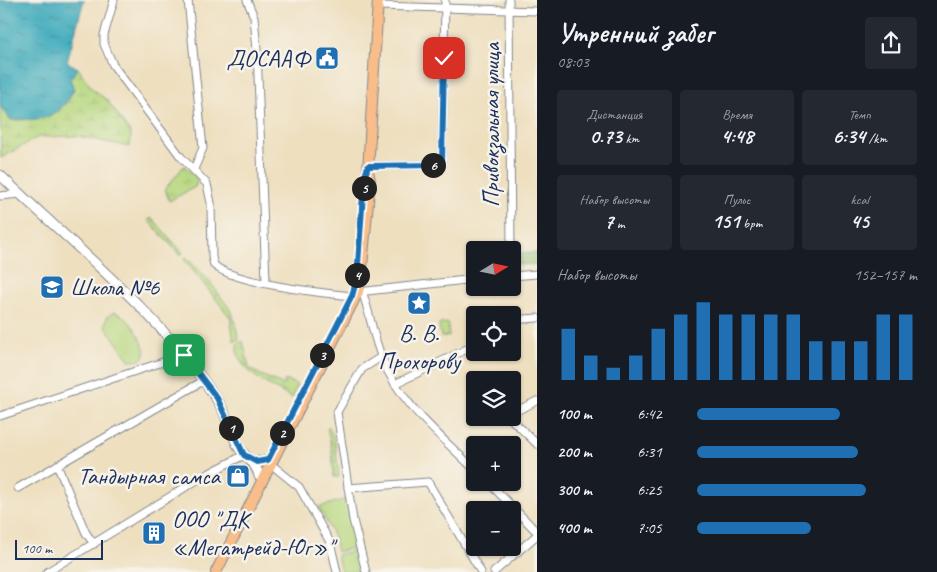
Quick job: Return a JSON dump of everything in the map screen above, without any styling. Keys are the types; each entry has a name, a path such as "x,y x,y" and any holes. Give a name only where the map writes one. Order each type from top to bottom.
{"main road":[{"path":"216,572 356,297 364,180 368,168 378,3"},
{"path":"210,572 260,476 270,463"}],"street":[{"path":"114,0 104,35 104,44 113,65 181,157 194,169 208,187 214,265 227,274 356,297 466,280"},
{"path":"188,0 203,148 194,169"},
{"path":"247,0 254,17 257,50 266,282"},
{"path":"368,168 437,165 442,163 445,0"},
{"name":"Привокзальная улица","path":"509,0 511,241"},
{"path":"378,3 509,11 537,10"},
{"path":"0,175 121,288 184,355 204,381 225,414 247,457 256,466 260,476"},
{"path":"0,196 20,194"},
{"path":"521,275 537,274"},
{"path":"356,297 370,311"},
{"path":"356,297 370,311 381,357 395,384 410,404 466,461"},
{"path":"521,319 537,318"},
{"path":"395,384 466,349"},
{"path":"0,416 184,355"},
{"path":"366,572 348,491 337,412 362,369 381,357"},
{"path":"18,488 204,381"},
{"path":"521,409 537,401"},
{"path":"518,426 537,444"},
{"path":"47,572 198,479 247,457 270,463 292,480 303,493 330,542 337,572"},
{"path":"57,465 86,533 94,544"},
{"path":"348,491 428,482 481,572"},
{"path":"494,572 537,533 497,491"}],"green space":[{"path":"78,68 93,90 107,100 131,134 130,147 78,136 38,137 1,158 0,106 11,120 58,112 68,101 74,89 70,79"},
{"path":"184,166 198,179 195,187 169,201 165,189"},
{"path":"152,218 183,253 180,255 148,220"},
{"path":"537,252 537,264 521,265 521,254"},
{"path":"186,257 209,281 232,312 239,339 234,342 230,317 184,259"},
{"path":"114,312 126,318 136,330 145,356 138,361 129,360 105,326 107,317"},
{"path":"448,323 449,336 441,337 439,324"},
{"path":"243,341 249,368 284,385 284,381 289,381 297,385 292,398 265,383 248,370 238,354 237,344"},
{"path":"329,426 335,442 339,477 334,477 332,450 327,428"},
{"path":"347,499 356,547 337,552 334,537 319,507"},
{"path":"357,550 361,572 341,572 337,555"}],"water":[{"path":"0,0 84,0 67,62 78,68 70,79 74,89 61,107 49,116 11,120 0,106"}],"place":[{"name":"ДОСААФ","path":"327,58"},
{"name":"Школа №6","path":"52,287"},
{"name":"В. В. Прохорову","path":"419,303"},
{"name":"Тандырная самса","path":"238,476"},
{"name":"ООО \"ДК «Мегатрейд-Юг»\"","path":"154,533"}],"route":[{"path":"184,355 217,398 235,440 244,455 250,460 257,462 268,460 352,296 357,278 364,180 368,166 437,165 442,163 444,158 444,58"}]}
